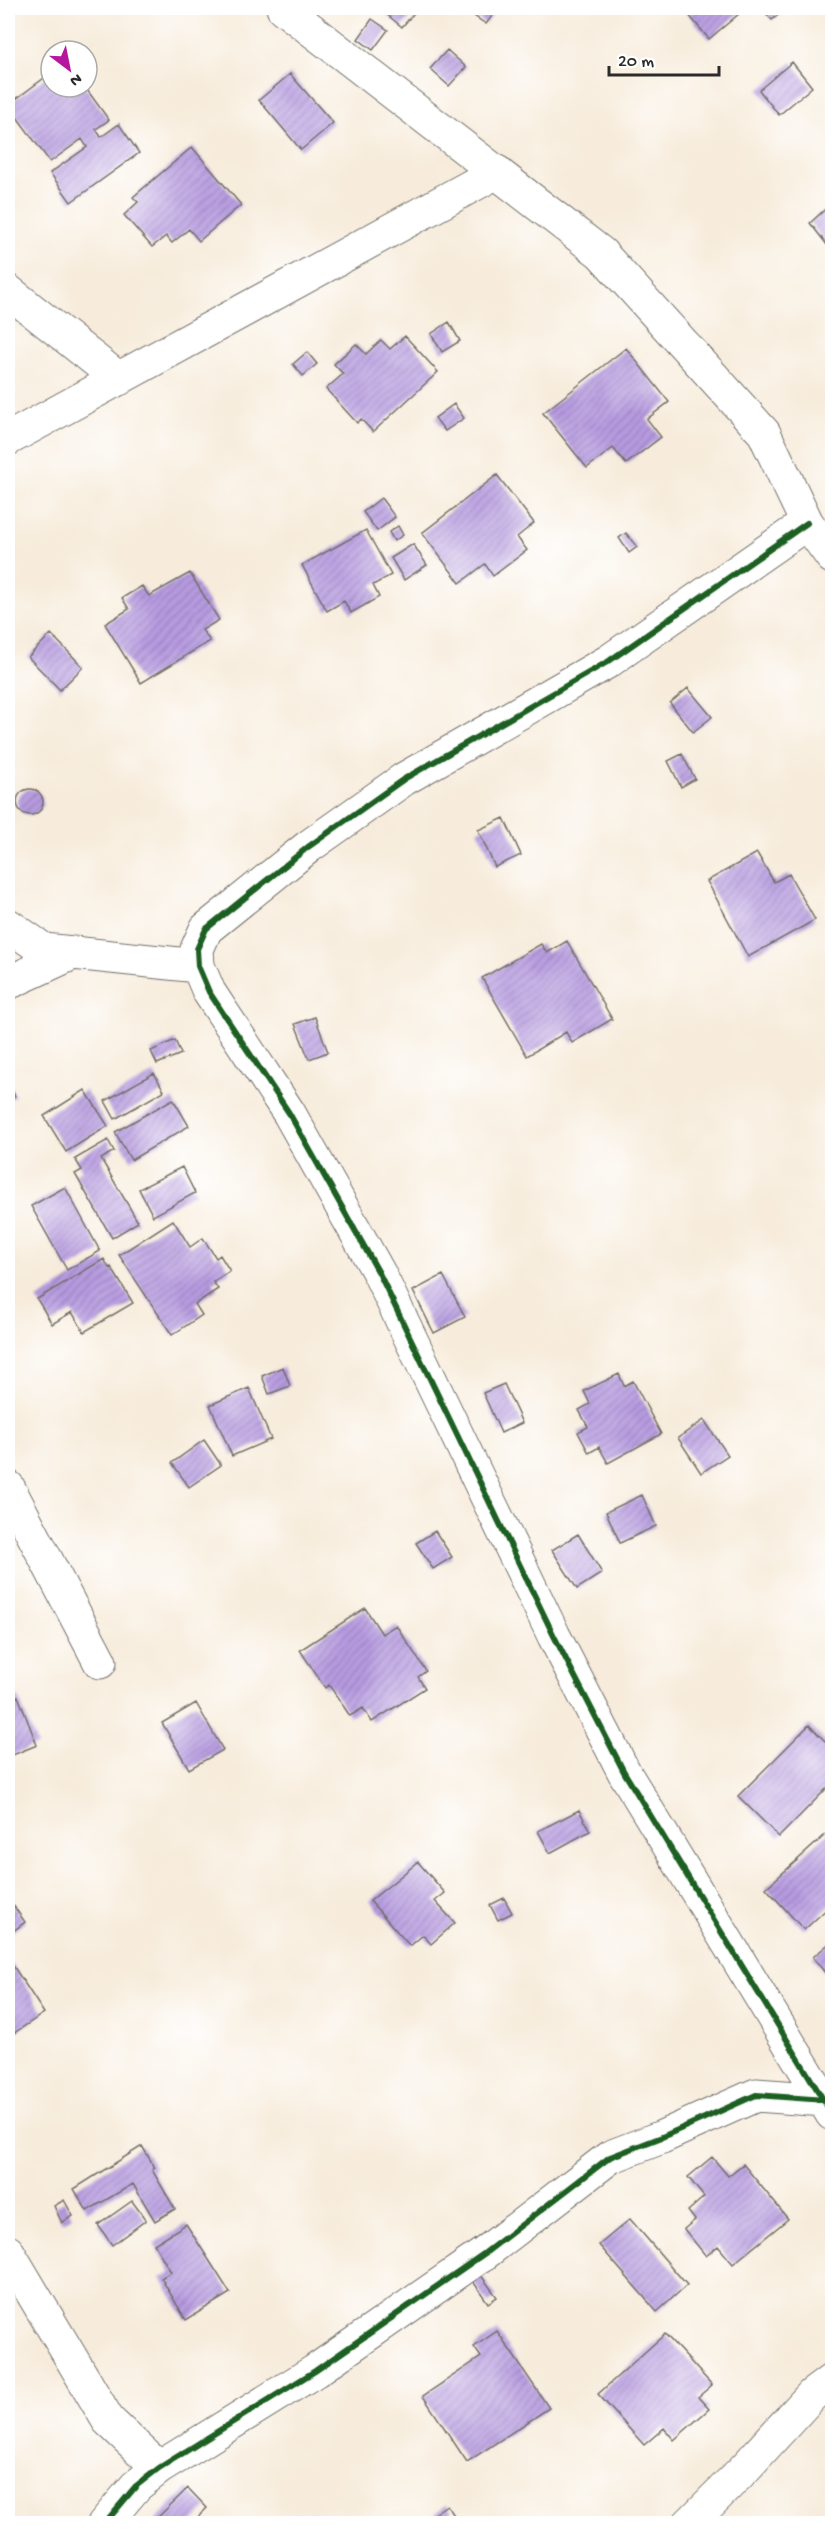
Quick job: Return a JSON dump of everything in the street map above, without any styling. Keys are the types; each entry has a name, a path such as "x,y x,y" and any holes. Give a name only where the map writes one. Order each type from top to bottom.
{"street":[{"path":"283,8 601,253 764,433 807,522 832,557"},
{"path":"8,440 497,172"},
{"path":"8,291 119,379"},
{"path":"807,522 609,661 404,778 308,847 206,929 197,949 198,966 209,992 289,1113 379,1274 549,1625 624,1772 829,2107"},
{"path":"8,925 44,950 198,966"},
{"path":"8,983 73,953"},
{"path":"8,1487 100,1662"},
{"path":"104,2523 136,2486 159,2468 315,2371 486,2253 610,2157 662,2137 756,2095 829,2107"},
{"path":"8,2252 108,2420 159,2468"},
{"path":"689,2523 746,2467 812,2395 832,2380"}],"building":[{"path":"379,8 418,8 402,27"},
{"path":"462,8 498,8 486,24"},
{"path":"696,8 746,8 709,39 688,14"},
{"path":"787,8 772,20 762,9"},
{"path":"372,19 388,30 373,50 358,39"},
{"path":"447,50 466,67 449,86 430,69"},
{"path":"792,62 812,87 779,115 759,90"},
{"path":"290,74 333,123 301,150 259,100"},
{"path":"39,82 39,99 94,99 109,120 96,129 101,137 119,124 139,153 71,202 50,173 87,147 82,139 50,162 8,105"},
{"path":"192,147 241,205 199,241 189,229 172,243 166,236 152,247 124,215 138,202 133,197"},
{"path":"832,203 832,251 810,223"},
{"path":"449,322 460,341 442,352 431,334"},
{"path":"405,336 438,372 373,432 361,419 357,423 326,389 343,374 334,364 356,344 366,354 381,340 390,349"},
{"path":"626,348 669,402 647,419 661,437 626,464 613,448 587,468 543,413"},
{"path":"307,352 317,364 303,376 293,364"},
{"path":"454,404 464,418 445,431 435,418"},
{"path":"497,475 534,523 517,537 527,550 493,576 485,564 460,583 422,533"},
{"path":"381,498 395,517 377,531 363,512"},
{"path":"398,526 403,535 394,541 389,532"},
{"path":"366,530 391,575 373,585 379,597 351,613 344,601 327,611 302,565"},
{"path":"626,533 637,547 629,553 619,538"},
{"path":"413,544 427,565 404,580 391,558"},
{"path":"190,573 219,620 202,630 210,641 141,683 105,624 129,609 122,598 142,586 149,596"},
{"path":"51,634 83,667 60,690 28,657"},
{"path":"688,688 712,717 693,732 670,703"},
{"path":"682,754 695,779 681,787 668,761"},
{"path":"30,789 39,793 43,802 39,811 30,815 21,811 17,802 21,793"},
{"path":"504,818 521,855 495,867 478,830"},
{"path":"757,853 774,882 789,874 815,920 748,957 707,881"},
{"path":"567,941 612,1019 572,1043 566,1032 527,1056 482,978 541,944 547,953"},
{"path":"315,1017 328,1052 309,1059 295,1024"},
{"path":"175,1040 181,1054 157,1064 151,1051"},
{"path":"154,1073 164,1091 115,1119 105,1101"},
{"path":"8,1083 15,1096 8,1101"},
{"path":"85,1090 108,1126 66,1152 44,1116"},
{"path":"173,1099 189,1126 131,1160 115,1132"},
{"path":"108,1140 114,1151 101,1159 138,1222 112,1238 75,1174 82,1170 75,1159"},
{"path":"182,1167 195,1193 153,1216 139,1189"},
{"path":"65,1187 100,1251 67,1270 31,1206"},
{"path":"173,1220 190,1247 203,1238 216,1258 220,1255 230,1271 213,1282 218,1289 195,1304 202,1315 172,1335 119,1255"},
{"path":"104,1259 133,1303 84,1332 72,1312 52,1324 37,1299"},
{"path":"443,1275 465,1317 434,1333 413,1291"},
{"path":"283,1367 290,1386 269,1394 262,1376"},
{"path":"619,1374 624,1386 633,1381 661,1434 608,1463 599,1447 589,1453 578,1432 588,1427 579,1410 590,1404 584,1391"},
{"path":"504,1384 522,1423 501,1433 483,1393"},
{"path":"249,1388 271,1439 232,1456 210,1405"},
{"path":"704,1420 728,1455 701,1473 678,1438"},
{"path":"204,1440 221,1465 189,1487 172,1463"},
{"path":"642,1495 656,1526 620,1543 606,1512"},
{"path":"435,1531 452,1557 433,1569 416,1543"},
{"path":"578,1534 602,1573 577,1589 552,1550"},
{"path":"365,1608 382,1634 396,1625 426,1671 418,1677 425,1688 372,1722 363,1708 350,1716 329,1685 325,1688 300,1650"},
{"path":"18,1696 37,1745 8,1757 8,1701"},
{"path":"196,1703 223,1750 189,1769 162,1723"},
{"path":"809,1725 832,1748 832,1783 779,1837 738,1796"},
{"path":"579,1810 590,1831 550,1853 538,1831"},
{"path":"832,1829 832,1904 804,1930 766,1888"},
{"path":"418,1862 445,1893 435,1901 455,1923 431,1944 423,1935 410,1946 370,1901"},
{"path":"8,1898 25,1922 8,1935"},
{"path":"504,1898 512,1913 498,1920 490,1905"},
{"path":"832,1941 832,1982 813,1957"},
{"path":"8,1958 44,2013 8,2037"},
{"path":"142,2146 155,2168 152,2170 175,2209 155,2221 133,2184 87,2211 74,2189"},
{"path":"712,2157 728,2176 743,2164 788,2219 733,2264 718,2246 706,2256 684,2229 695,2220 688,2211 704,2197 688,2177"},
{"path":"64,2200 73,2216 62,2223 54,2206"},
{"path":"132,2201 146,2220 112,2245 98,2225"},
{"path":"630,2219 687,2285 657,2312 599,2245"},
{"path":"186,2224 230,2293 186,2320 161,2278 171,2272 154,2244"},
{"path":"480,2274 497,2297 488,2303 472,2280"},
{"path":"497,2331 549,2408 467,2462 423,2396 481,2357 474,2347"},
{"path":"665,2334 712,2385 698,2397 709,2409 674,2440 664,2428 644,2445 598,2394"},
{"path":"188,2488 207,2508 191,2524 151,2524"},
{"path":"447,2505 460,2524 419,2524 431,2516"}],"cycle path":[{"path":"807,523 609,661 404,779 308,847 206,929 197,949 198,966 209,992 289,1113 379,1273 554,1636 624,1772 832,2114"},
{"path":"104,2524 136,2486 159,2468 315,2371 485,2253 610,2157 662,2137 756,2095 825,2100"}]}
